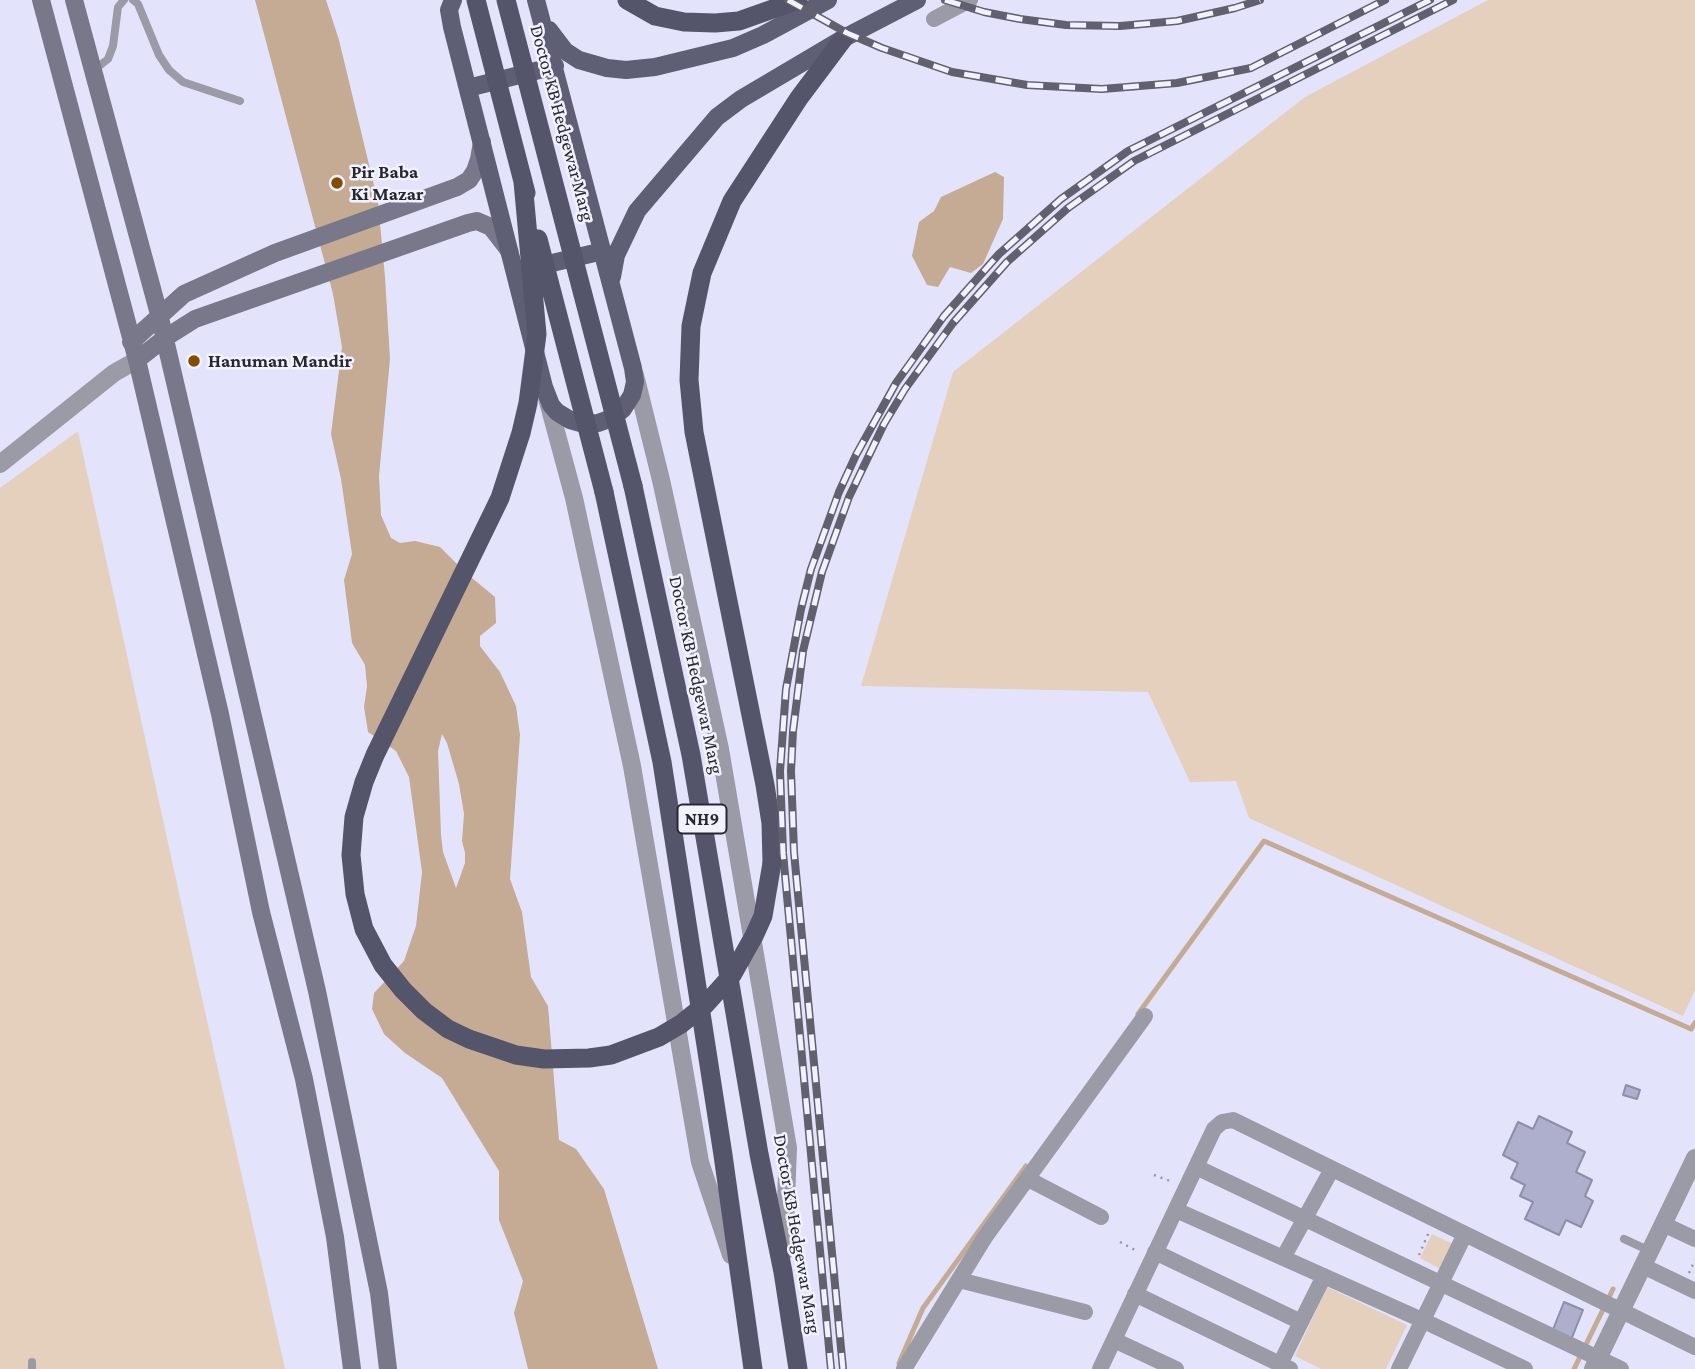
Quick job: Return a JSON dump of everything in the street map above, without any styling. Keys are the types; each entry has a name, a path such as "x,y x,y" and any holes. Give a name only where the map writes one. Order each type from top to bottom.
{"highway":[{"path":"476,0 523,182 537,334 533,378 521,433 500,498 374,755 354,817 351,855 355,894 364,929 383,965 402,990 448,1029 516,1055 567,1060 611,1055 659,1037 706,1004 732,975 743,958 762,916 770,882 771,823 694,432 689,380 691,326 702,273 721,225 749,174 799,98 844,38"},
{"name":"Doctor KB Hedgewar Marg","path":"506,0 633,486 691,755 798,1369"},
{"path":"627,0 655,16 684,22 739,21 797,0"},
{"name":"NH9","path":"523,182 604,492 662,762 741,1285"},
{"path":"741,1285 753,1369"}],"main road":[{"path":"41,0 136,360 220,714 261,912 304,1079 335,1237 352,1369"},
{"path":"74,0 165,338 317,991 379,1293 388,1369"},
{"path":"453,0 449,10 452,27 544,387 557,412 584,424 598,423 612,418 623,409 632,395 635,382 539,5"},
{"path":"539,5 556,41 572,55 607,68 626,70 655,67 733,48 828,0"},
{"path":"614,296 612,274 615,255 637,211 709,125 741,99 844,38 917,0"},
{"path":"468,88 555,66"},
{"path":"131,342 184,294 275,253 439,195 469,180 480,159 482,142"},
{"path":"136,360 195,319 477,221 497,233 513,263"},
{"path":"513,263 603,251"}],"street":[{"path":"444,0 452,27"},
{"path":"739,21 777,0"},
{"path":"934,19 970,0"},
{"path":"114,373 131,342"},
{"path":"0,464 114,373 136,360"},
{"path":"633,368 662,480 720,749 788,1148 783,1272"},
{"path":"544,387 574,498 632,766 700,1162 741,1285"},
{"path":"904,1369 958,1280 1145,1016"},
{"path":"1100,1369 1214,1129 1223,1122 1233,1121 1695,1348"},
{"path":"1596,1364 1663,1224 1689,1186 1695,1158"},
{"path":"1196,1167 1412,1269 1596,1364 1621,1369"},
{"path":"1283,1258 1332,1169"},
{"path":"1028,1179 1101,1217"},
{"path":"1176,1210 1525,1369"},
{"path":"1663,1224 1695,1239"},
{"path":"1399,1369 1465,1234"},
{"path":"1154,1255 1301,1322"},
{"path":"1647,1258 1695,1291"},
{"path":"1135,1294 1285,1367 1301,1322 1324,1276"},
{"path":"958,1280 1085,1312"},
{"path":"1114,1340 1176,1369"}],"lane":[{"path":"93,71 108,58 113,46 118,7 124,0"},
{"path":"133,0 138,4 159,55 169,71 183,82 240,101"},
{"path":"1624,1239 1647,1258"}],"path":[{"path":"1412,1269 1436,1220"},
{"path":"1120,1242 1154,1255"}],"shaded area":[{"path":"255,0 326,0 339,40 378,202 385,277 390,359 379,476 381,515 391,538 400,543 415,541 440,547 495,597 496,623 480,636 480,646 500,672 516,706 520,735 510,879 522,912 531,977 548,1006 559,1140 576,1149 604,1189 658,1369 528,1369 514,1313 523,1281 499,1220 499,1171 442,1078 405,1053 384,1034 372,1009 374,993 404,961 416,926 422,872 409,777 396,751 368,732 364,707 367,686 365,665 352,643 344,580 352,554 331,434 342,347 333,294","holes":["442,734 459,784 464,814 462,841 465,863 456,888 443,852 441,835 438,751"]},
{"path":"1488,0 1695,0 1695,990 1683,1016 1249,818 1236,781 1190,782 1148,692 861,686 953,372 1305,97"},
{"path":"995,172 1004,177 1003,219 983,264 971,273 950,267 938,287 927,285 912,256 919,222 934,211 941,197"},
{"path":"78,431 285,1369 0,1369 0,488"},
{"path":"1432,1234 1455,1245 1442,1270 1420,1258"},
{"path":"1327,1287 1407,1325 1386,1369 1321,1369 1295,1356"}],"building":[{"path":"1626,1085 1640,1090 1637,1099 1623,1095"},
{"path":"1539,1116 1572,1132 1567,1143 1585,1152 1576,1172 1592,1180 1585,1196 1593,1201 1581,1227 1566,1220 1559,1235 1525,1219 1533,1202 1520,1196 1525,1185 1511,1178 1518,1163 1503,1155 1518,1122 1533,1129"},
{"path":"1564,1302 1583,1310 1571,1340 1552,1332"}],"waterway":[{"path":"1138,1014 1264,841 1691,1029 1695,1023"},
{"path":"899,1363 923,1308 1026,1166"},
{"path":"1574,1369 1613,1289"}],"railway":[{"path":"788,0 847,33 952,72 1027,85 1102,89 1177,83 1251,68 1385,0"},
{"path":"945,0 1020,19 1066,25 1120,26 1177,21 1260,0"},
{"path":"831,1369 783,853 780,771 786,689 801,609 811,569 839,492 896,383 944,316 999,254 1061,199 1128,151 1430,0"},
{"path":"843,1369 794,852 791,771 803,651 822,572 849,497 884,424 905,389 953,323 1007,262 1068,208 1134,161 1453,0"}],"place":[{"name":"Pir Baba Ki Mazar","path":"337,183"},
{"name":"Hanuman Mandir","path":"194,361"}]}
